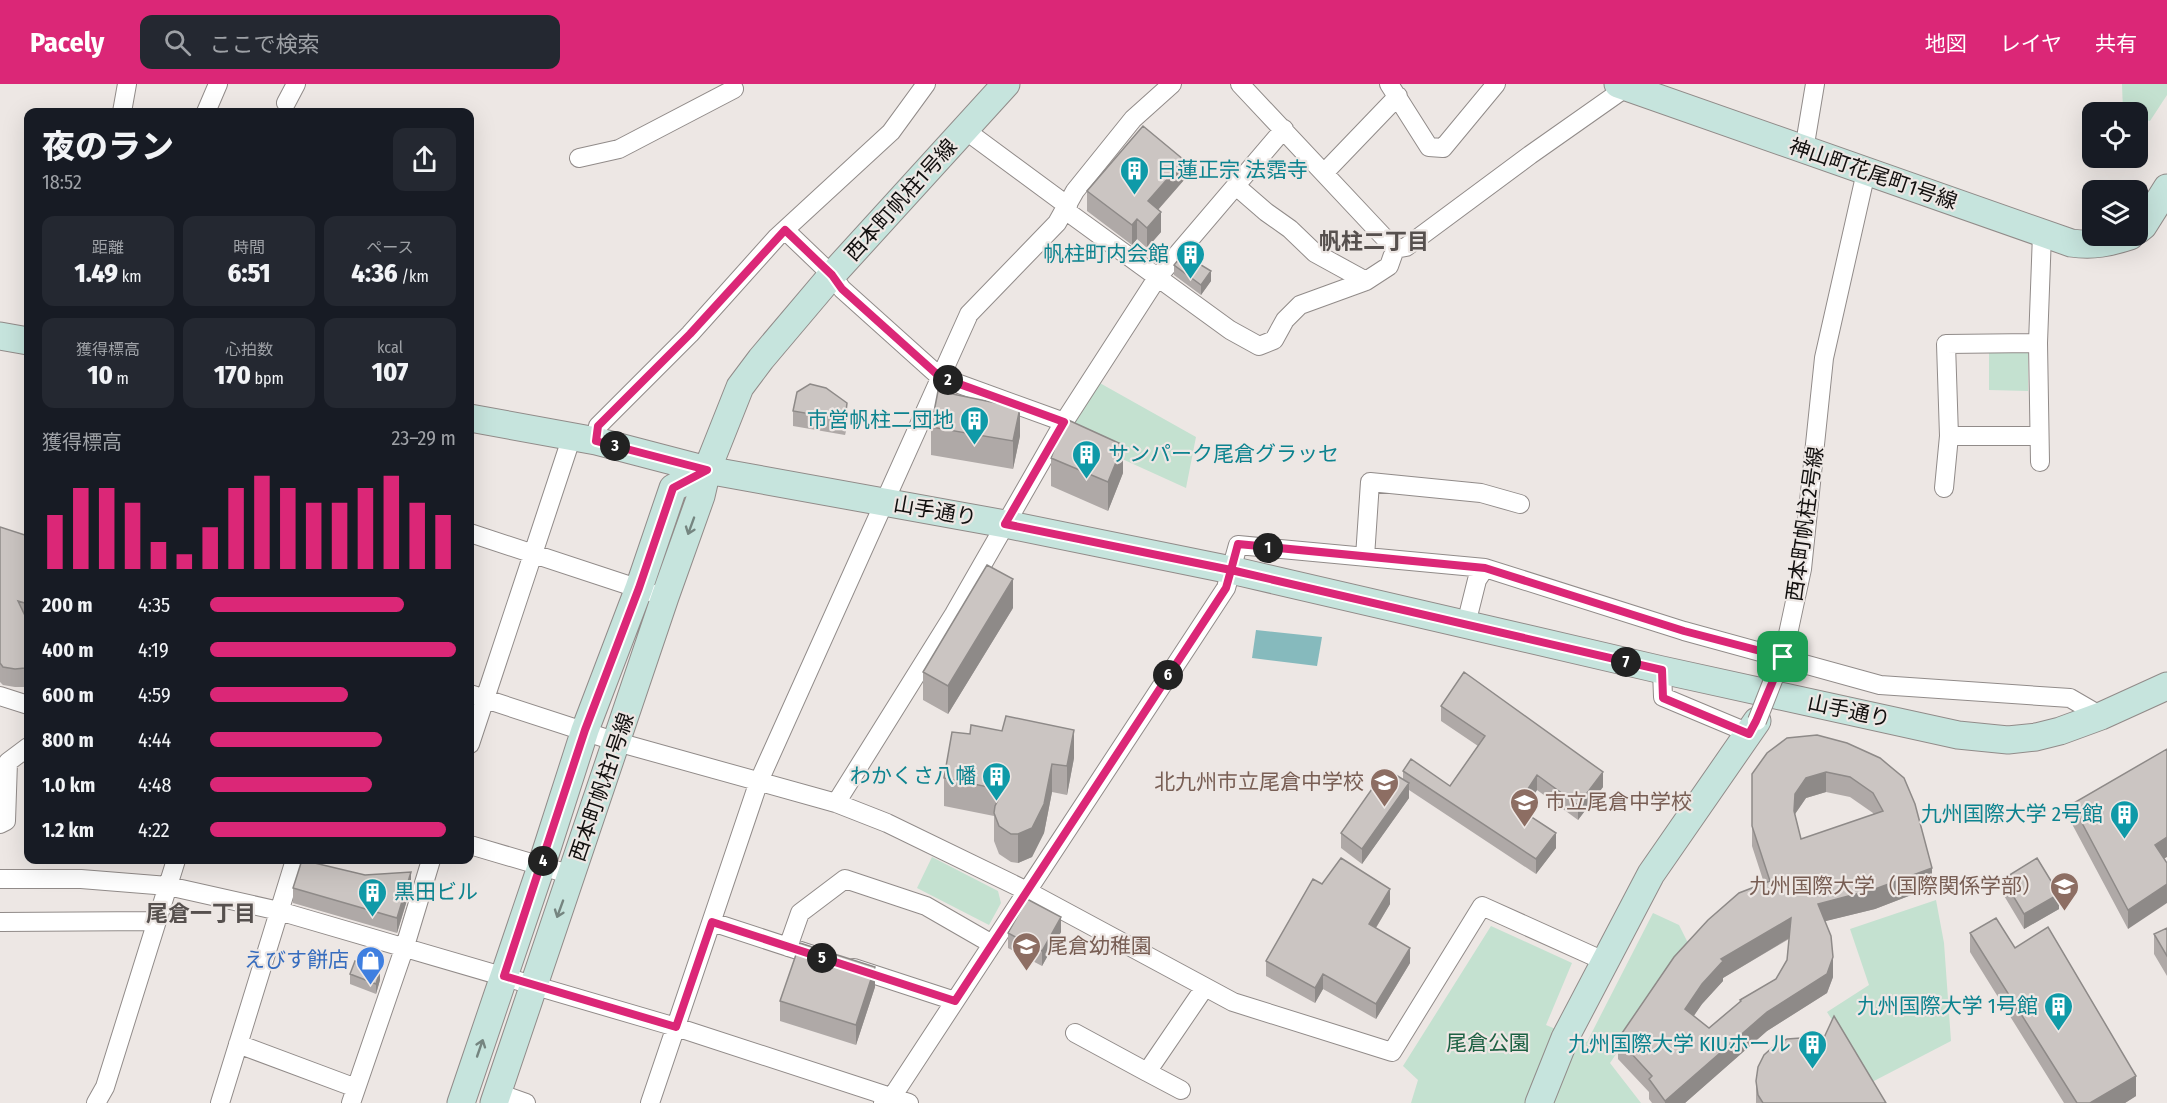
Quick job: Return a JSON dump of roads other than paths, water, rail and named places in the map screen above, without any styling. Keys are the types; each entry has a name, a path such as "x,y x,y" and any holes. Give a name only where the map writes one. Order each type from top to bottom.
{"street":[{"path":"123,108 127,84"},
{"path":"208,108 218,84"},
{"path":"286,103 296,84"},
{"path":"474,717 477,696 533,553 584,439 690,334 785,230 891,132 926,84"},
{"name":"西本町帆柱1号線","path":"496,1098 701,496 707,470 740,387 760,359 832,275 1006,84"},
{"path":"650,1103 759,781 969,314 1057,223 1076,190 1133,119 1172,84"},
{"path":"1240,84 1395,249"},
{"path":"1325,172 1393,90 1429,147 1443,148 1496,84"},
{"path":"1804,150 1815,84"},
{"path":"1395,249 1406,247 1626,85"},
{"name":"神山町花尾町1号線","path":"1626,85 2042,234 2082,245"},
{"path":"579,158 619,149 734,89"},
{"path":"836,803 954,614 1064,422 1157,278 1284,129"},
{"path":"965,130 1157,278 1230,330 1259,346 1274,340 1285,320 1300,304 1366,281 1389,266 1395,249"},
{"name":"西本町帆柱2号線","path":"1539,1103 1565,1038 1651,874 1753,727 1780,663 1802,569 1824,358 1866,172"},
{"path":"1236,186 1290,229 1315,254 1366,281"},
{"path":"2148,218 2167,188"},
{"path":"785,230 832,275 842,289 940,377 1064,422"},
{"path":"2040,462 2038,344 2042,234"},
{"path":"0,336 24,340"},
{"path":"1944,488 1949,436 1946,344 2038,344"},
{"name":"山手通り","path":"474,419 584,439 707,470 1005,524 1231,570 1662,670 1985,739 2008,740 2036,737 2060,731 2101,716 2167,686"},
{"path":"1949,436 2038,436"},
{"name":"西本町帆柱1号線","path":"461,1103 542,867 585,730 639,588 673,488 707,470"},
{"path":"1365,557 1370,482 1481,493 1520,504"},
{"path":"474,534 665,597"},
{"path":"889,1101 1226,588 1238,544 1485,568 1780,663 1880,686 2070,698 2101,716"},
{"path":"1466,624 1477,580 1485,568"},
{"path":"1662,670 1663,698 1753,727"},
{"path":"0,696 24,704"},
{"path":"477,696 617,742 836,803 887,823 1026,891 1233,1002 1392,1052 1482,906 1604,961"},
{"path":"0,824 6,821 8,762 24,750"},
{"path":"474,846 572,875"},
{"path":"96,1103 105,1087 175,864"},
{"path":"220,1103 294,864"},
{"path":"238,1044 353,1096 405,946 430,864"},
{"path":"0,879 81,879 168,886 279,911 676,1027 889,1101 909,1103"},
{"path":"788,946 800,913 845,879 926,906 992,944"},
{"path":"0,922 157,921"},
{"path":"712,922 955,1001"},
{"path":"1147,1072 1205,987"},
{"path":"1075,1033 1181,1090"},
{"path":"496,1098 526,1103"}],"water":[{"path":"1256,630 1322,637 1317,666 1252,658"}],"place":[{"name":"日蓮正宗 法霑寺","path":"1135,196"},
{"name":"帆柱町内会館","path":"1190,280"},
{"name":"市営帆柱二団地","path":"975,446"},
{"name":"サンパーク尾倉グラッセ","path":"1087,480"},
{"name":"わかくさ八幡","path":"997,802"},
{"name":"北九州市立尾倉中学校","path":"1385,808"},
{"name":"市立尾倉中学校","path":"1524,828"},
{"name":"九州国際大学 2号館","path":"2124,840"},
{"name":"九州国際大学（国際関係学部）","path":"2064,912"},
{"name":"黒田ビル","path":"373,918"},
{"name":"尾倉幼稚園","path":"1026,972"},
{"name":"えびす餅店","path":"370,986"},
{"name":"九州国際大学 1号館","path":"2059,1032"},
{"name":"九州国際大学 KIUホール","path":"1812,1070"}],"district":[{"name":"帆柱二丁目","path":"1374,241"},
{"name":"尾倉一丁目","path":"201,913"}],"park label":[{"name":"尾倉公園","path":"1488,1043"}]}
